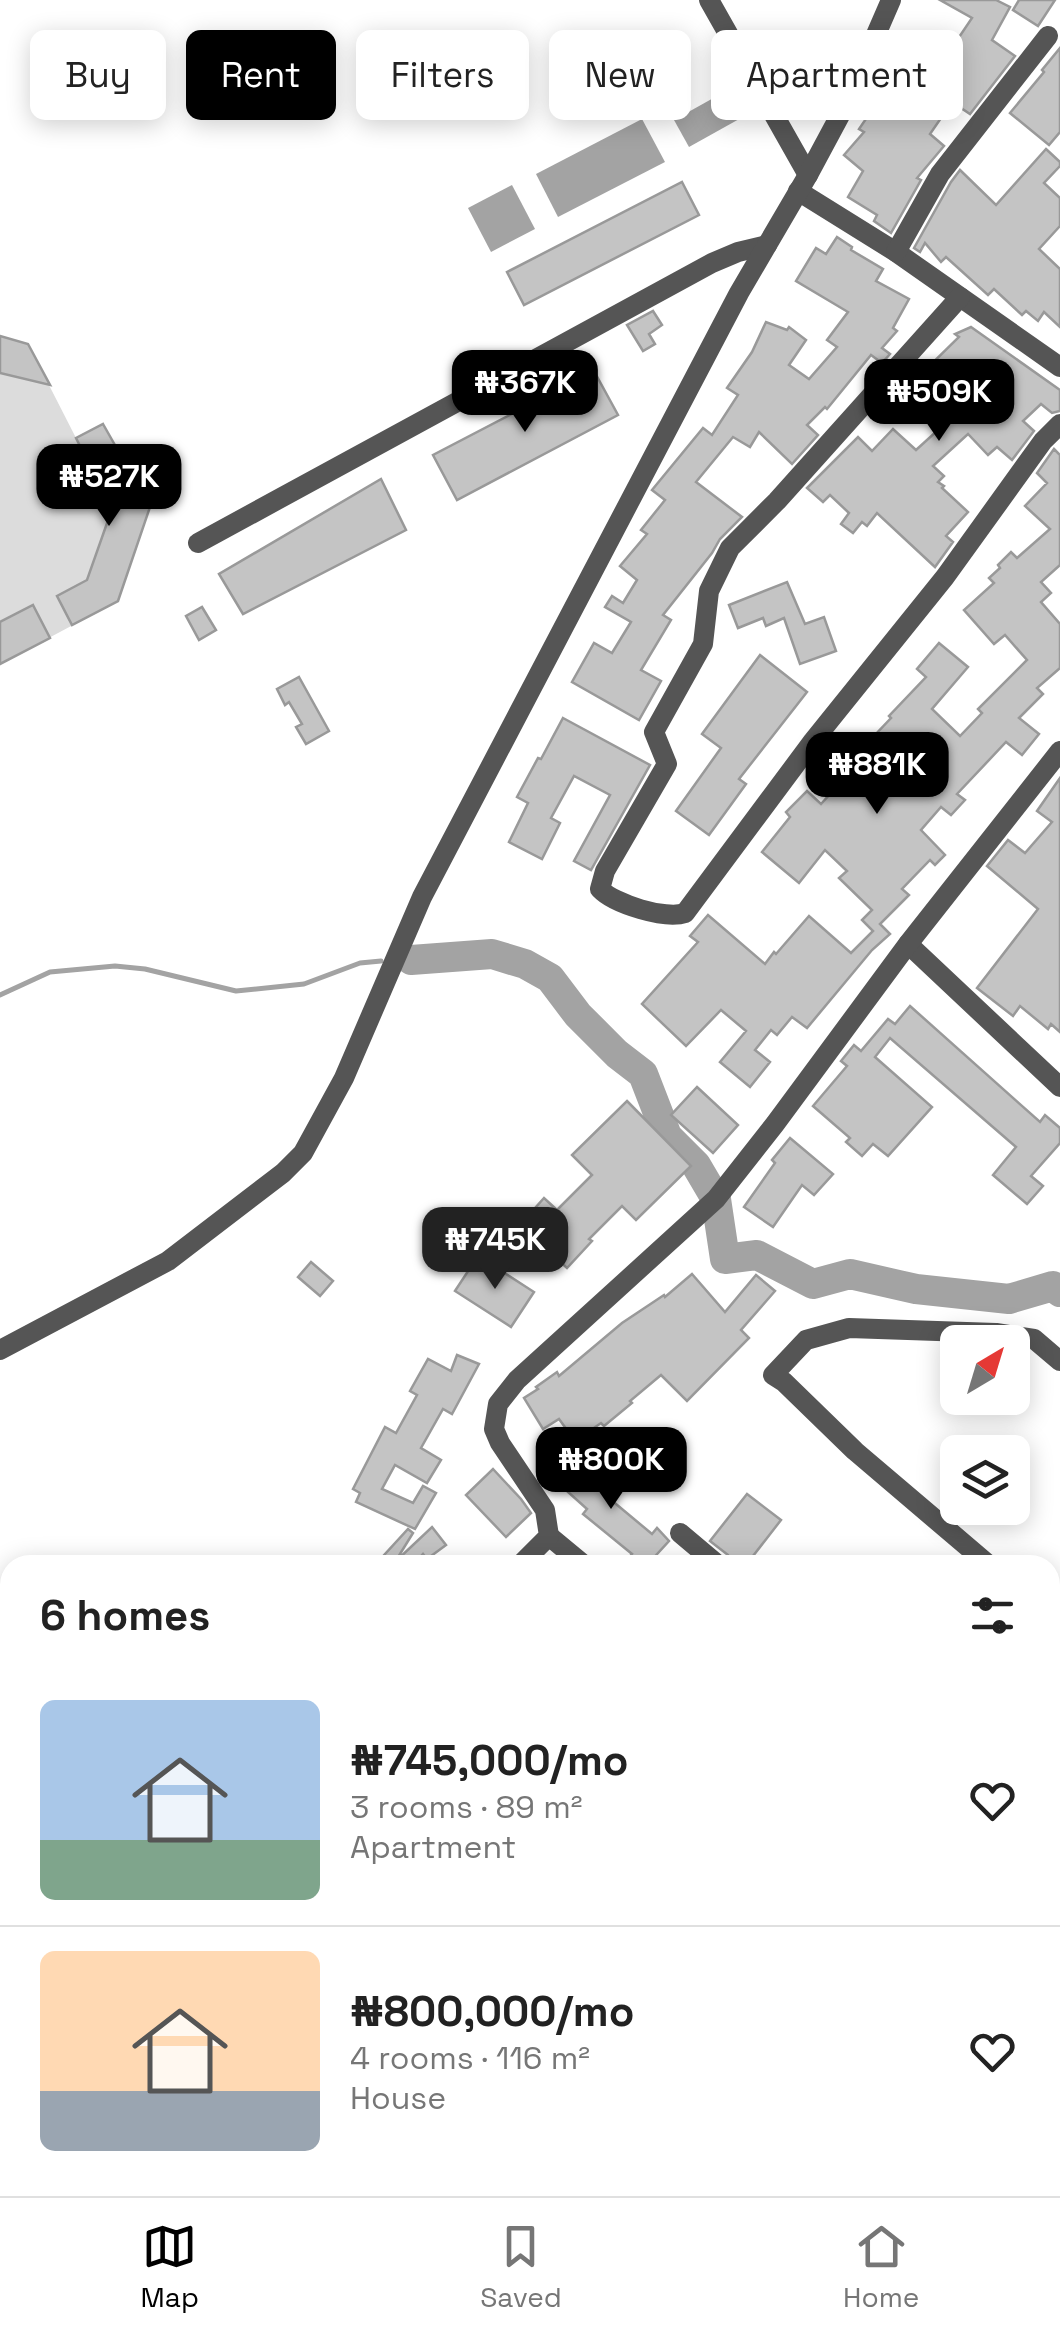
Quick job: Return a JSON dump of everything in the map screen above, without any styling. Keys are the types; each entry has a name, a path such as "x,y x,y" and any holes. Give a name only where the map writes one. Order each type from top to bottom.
{"street":[{"path":"709,0 802,183 1060,367"},
{"path":"0,1350 168,1261 302,1153 344,1078 422,897 739,293 845,106 891,0"},
{"path":"896,252 940,174 1048,36"},
{"path":"198,544 712,263 768,244"},
{"path":"960,297 730,548 708,592 702,644 654,732 667,764 605,871 600,882 604,894 640,908 678,916 685,913 813,741 944,577 1043,440 1060,424"},
{"path":"572,1555 549,1536 545,1510 500,1443 494,1429 498,1404 517,1380 722,1192 908,944 1060,751"},
{"path":"908,944 1060,1087"},
{"path":"977,1555 854,1451 773,1375 806,1340 849,1328 996,1332 1034,1339 1060,1361"},
{"path":"680,1533 706,1555"},
{"path":"530,1555 549,1536"}],"shaded area":[{"path":"711,99 711,120 737,120 689,147 674,120 691,120 691,111"},
{"path":"640,120 665,162 558,217 536,174"},
{"path":"512,185 535,229 491,252 468,208"},
{"path":"0,336 28,344 76,438 103,424 150,507 118,601 0,664"}],"building":[{"path":"940,0 996,0 1010,7 992,40 1015,56 970,114 963,109 963,31 972,18"},
{"path":"1019,0 1055,0 1038,26 1013,10"},
{"path":"1060,48 1060,132 1049,145 1010,113"},
{"path":"865,120 940,120 930,134 944,146 917,178 921,180 891,233 874,221 877,215 848,197 863,171 844,155 864,132 859,129"},
{"path":"1046,149 1060,162 1044,183 1060,198 1060,226 1039,249 1060,269 1060,327 1044,312 1038,321 1026,311 1022,315 994,289 988,295 946,257 941,262 925,243 920,252 914,248 960,170 996,205"},
{"path":"682,182 699,215 524,305 507,272"},
{"path":"837,237 883,269 876,281 909,299 893,328 897,331 882,348 890,354 882,363 871,355 827,409 807,425 818,435 792,464 759,432 750,447 733,437 696,482 742,517 720,539 663,615 671,620 641,670 661,681 639,720 572,682 594,643 612,653 631,622 605,607 612,596 623,603 637,580 620,566 647,534 641,530 665,500 652,490 703,428 712,435 738,395 727,388 752,352 766,322 787,330 789,327 806,340 789,365 809,379 837,347 827,340 848,312 796,281 816,248 826,254"},
{"path":"653,311 662,325 649,334 655,344 643,351 627,325"},
{"path":"971,327 1060,390 1060,411 1052,413 1041,404 1023,421 1034,431 1012,460 997,447 988,455 968,434 933,466 944,476 938,482 942,488 968,512 946,536 953,542 935,567 877,513 867,526 862,522 853,533 841,524 849,513 830,495 823,502 807,488 858,437 872,451 893,429 916,450 948,421 911,384 959,337 955,334"},
{"path":"0,336 28,344 50,385 0,373"},
{"path":"594,371 618,415 457,500 433,455"},
{"path":"103,424 150,507 118,601 72,625 57,596 87,580 112,509 76,438"},
{"path":"1054,449 1060,455 1060,565 1041,582 1051,593 1041,602 1060,624 1060,668 1037,688 1043,694 1019,718 1039,734 1022,755 1006,742 957,794 965,800 951,815 941,807 921,830 945,855 935,865 930,860 902,889 909,895 880,924 890,934 807,1028 792,1017 777,1035 771,1030 755,1050 770,1062 750,1087 720,1062 746,1031 721,1010 686,1046 642,1004 698,942 690,936 708,915 765,964 809,916 851,953 873,931 862,920 872,910 839,878 847,871 825,850 799,883 762,852 790,817 786,812 807,791 821,804 860,761 855,756 926,677 917,669 939,643 968,667 932,709 960,736 982,713 978,709 1027,660 1005,635 994,644 964,610 994,583 989,578 1011,552 1017,558 1050,529 1025,506 1047,483 1037,473"},
{"path":"381,479 406,530 243,614 219,574"},
{"path":"787,582 805,624 824,617 836,651 800,664 784,618 766,626 763,618 738,628 729,605"},
{"path":"33,605 50,638 0,664 0,622"},
{"path":"202,607 216,630 199,640 186,616"},
{"path":"760,655 807,692 739,779 746,784 709,835 676,811 721,748 702,734"},
{"path":"299,677 329,731 306,744 296,727 302,724 277,689"},
{"path":"563,718 650,765 591,870 574,861 610,795 574,776 551,818 560,823 542,859 509,842 528,803 517,797"},
{"path":"1060,778 1060,1032 1051,1024 1048,1029 1020,1006 1013,1016 977,988 1038,909 987,866 1008,840 1025,853 1052,822 1037,811"},
{"path":"910,1006 1040,1122 1045,1115 1060,1128 1060,1143 1031,1176 1043,1186 1027,1204 993,1175 1016,1147 890,1038 875,1057 932,1107 888,1156 873,1144 862,1156 846,1142 850,1138 813,1106 847,1066 841,1061 854,1045 861,1051 888,1019 895,1024"},
{"path":"697,1087 738,1125 713,1153 671,1115"},
{"path":"627,1101 691,1166 636,1220 622,1206 567,1268 520,1225 544,1198 557,1210 592,1175 572,1155"},
{"path":"790,1138 833,1174 814,1195 802,1185 773,1227 744,1207"},
{"path":"478,1256 534,1292 511,1327 455,1291"},
{"path":"311,1262 333,1281 320,1296 298,1277"},
{"path":"692,1274 725,1312 756,1275 775,1291 741,1330 749,1338 687,1401 661,1375 604,1426 601,1423 575,1441 559,1419 543,1429 524,1398 557,1372 559,1376 622,1323 665,1297"},
{"path":"457,1355 479,1364 452,1414 443,1409 421,1448 441,1460 427,1483 395,1465 382,1489 413,1503 423,1486 436,1493 415,1529 356,1502 360,1493 353,1489 385,1427 396,1433 417,1395 410,1391 428,1359 451,1371"},
{"path":"589,1451 612,1473 598,1489 652,1534 657,1528 669,1541 656,1555 631,1555 583,1514 587,1509 559,1484"},
{"path":"493,1469 531,1513 506,1537 466,1495"},
{"path":"747,1494 781,1520 754,1555 728,1555 710,1541"},
{"path":"432,1527 446,1545 432,1555 402,1555"},
{"path":"408,1529 413,1533 399,1555 384,1555"}],"waterway":[{"path":"411,960 492,954 525,964 550,978 578,1015 643,1074 667,1136 696,1165 716,1199 725,1259 757,1255 813,1284 850,1274 916,1289 1009,1299 1053,1286 1060,1292"},
{"path":"0,995 50,972 115,966 145,969 236,991 304,984 360,963 381,961"}]}
